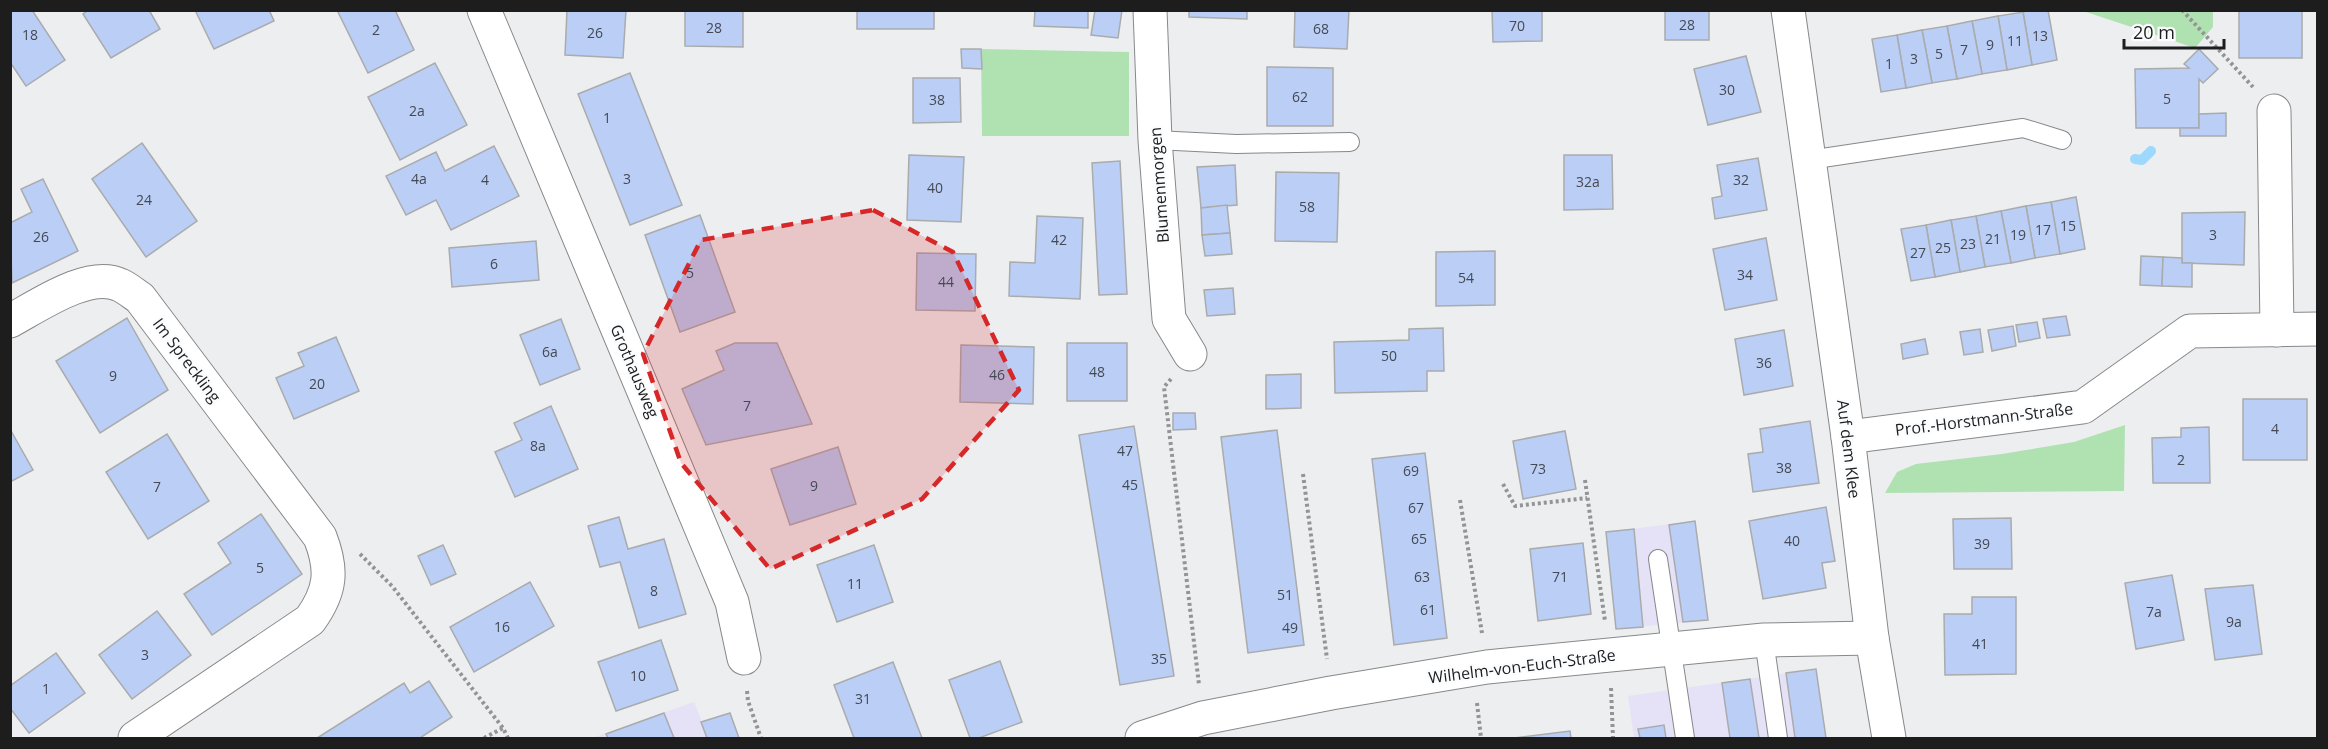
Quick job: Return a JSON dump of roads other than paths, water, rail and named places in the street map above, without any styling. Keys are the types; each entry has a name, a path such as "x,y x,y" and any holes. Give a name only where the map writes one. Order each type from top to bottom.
{"street":[{"name":"Grothausweg","path":"484,10 732,602 744,658"},
{"name":"Blumenmorgen","path":"1150,10 1155,140 1169,319 1190,354"},
{"name":"Auf dem Klee","path":"1788,10 1848,437 1872,638 1889,738"},
{"path":"2274,111 2277,330"},
{"name":"Im Spreckling","path":"10,321 73,288 97,281 119,284 140,298 320,537 328,556 329,577 322,603 310,620 135,738"},
{"name":"Prof.-Horstmann-Straße","path":"1848,437 2083,407 2190,331 2318,329"},
{"name":"Wilhelm-von-Euch-Straße","path":"1142,738 1203,718 1331,693 1487,667 1610,656 1672,647 1764,640 1872,638"}],"lane":[{"path":"1809,160 2023,128 2062,140"},
{"path":"1155,140 1236,144 1350,142"},
{"path":"1658,559 1685,738"},
{"path":"1764,640 1778,738"}],"waterway":[{"path":"2135,159 2142,160 2151,151"}]}
